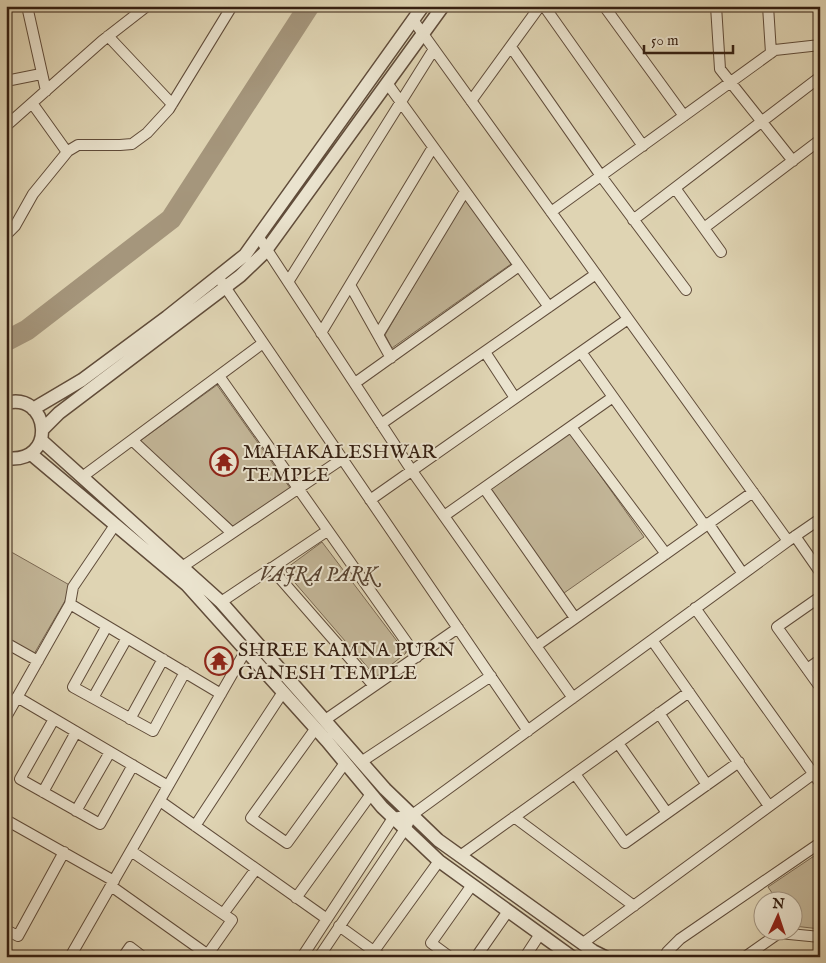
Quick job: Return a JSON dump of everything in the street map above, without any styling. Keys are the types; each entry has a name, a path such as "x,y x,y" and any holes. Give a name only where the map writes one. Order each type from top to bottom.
{"street":[{"path":"27,6 46,91"},
{"path":"6,126 108,36 147,6"},
{"path":"6,235 15,226 33,194 67,152 78,145 132,144 147,133 172,104 232,6"},
{"path":"6,458 15,460 26,457 36,450 42,434 59,413 222,282 258,236 424,6"},
{"path":"33,409 82,380 168,317 222,282 240,276 267,249 443,6"},
{"path":"471,101 542,6 643,146"},
{"path":"604,6 684,116"},
{"path":"716,6 720,69 732,81 793,161"},
{"path":"768,6 771,53"},
{"path":"413,20 753,492 820,572"},
{"path":"108,36 172,104"},
{"path":"551,212 775,50 820,45"},
{"path":"511,47 601,176 686,290"},
{"path":"288,282 434,49"},
{"path":"6,81 41,74"},
{"path":"633,220 820,77"},
{"path":"387,83 549,307"},
{"path":"32,103 67,152"},
{"path":"704,228 820,140"},
{"path":"321,333 433,147"},
{"path":"674,188 721,252"},
{"path":"378,335 464,191"},
{"path":"258,236 412,471 573,698"},
{"path":"355,383 519,266"},
{"path":"382,424 596,274"},
{"path":"222,282 528,731"},
{"path":"350,285 390,358"},
{"path":"370,500 628,319"},
{"path":"82,477 263,343"},
{"path":"485,352 515,398"},
{"path":"581,352 743,574"},
{"path":"219,376 417,657"},
{"path":"444,516 613,397"},
{"path":"6,403 12,401 23,403 33,409 40,418 42,434 82,477 221,602 320,724 345,763 393,818 439,861 572,957"},
{"path":"571,427 666,554"},
{"path":"132,440 232,533"},
{"path":"31,454 187,585 283,692 361,762 385,789 438,840 605,957"},
{"path":"182,567 342,459"},
{"path":"484,488 575,618"},
{"path":"536,646 753,492"},
{"path":"302,957 393,818 412,815 695,608 820,520"},
{"path":"6,717 70,604 73,587 114,525"},
{"path":"221,602 327,531"},
{"path":"271,568 374,686"},
{"path":"820,597 777,627 820,687"},
{"path":"70,604 221,694"},
{"path":"695,608 816,771 820,783"},
{"path":"106,626 72,687 153,731 185,672"},
{"path":"345,763 286,843 251,818 320,724 458,628"},
{"path":"93,698 127,638"},
{"path":"652,640 770,806"},
{"path":"6,642 38,660"},
{"path":"70,957 246,650"},
{"path":"130,719 163,659"},
{"path":"807,668 820,660"},
{"path":"361,762 491,676"},
{"path":"195,826 283,692"},
{"path":"460,856 689,692"},
{"path":"18,697 168,786"},
{"path":"659,714 706,785"},
{"path":"54,719 20,779 100,824 133,765"},
{"path":"43,792 76,732"},
{"path":"618,743 667,813"},
{"path":"76,811 110,752"},
{"path":"575,774 625,843 739,762"},
{"path":"583,943 816,771"},
{"path":"296,898 371,794"},
{"path":"160,801 326,920"},
{"path":"318,957 405,829 412,815"},
{"path":"514,818 634,906"},
{"path":"6,833 9,821 64,852 112,884 210,955 232,920 131,851"},
{"path":"666,957 667,952 680,939 820,843"},
{"path":"6,930 18,936 64,852"},
{"path":"340,926 378,954 439,861"},
{"path":"223,914 256,869"},
{"path":"450,957 431,943 472,885"},
{"path":"476,957 508,911"},
{"path":"745,957 779,933 820,937"},
{"path":"524,957 540,934"},
{"path":"123,957 130,948 142,957"}],"green space":[{"path":"466,196 511,264 392,348 385,335"},
{"path":"217,385 290,488 234,527 140,441"},
{"path":"570,433 644,537 564,593 490,490"},
{"name":"VAJRA PARK","path":"322,542 406,653 376,677 284,570"},
{"path":"6,549 73,587 34,654 6,638"},
{"path":"820,852 820,929 804,927 804,890 770,890 768,887"}],"waterway":[{"path":"6,341 27,330 171,219 309,6"}],"place":[{"name":"MAHAKALESHWAR TEMPLE","path":"224,462"},
{"name":"SHREE KAMNA PURN GANESH TEMPLE","path":"219,661"}]}
